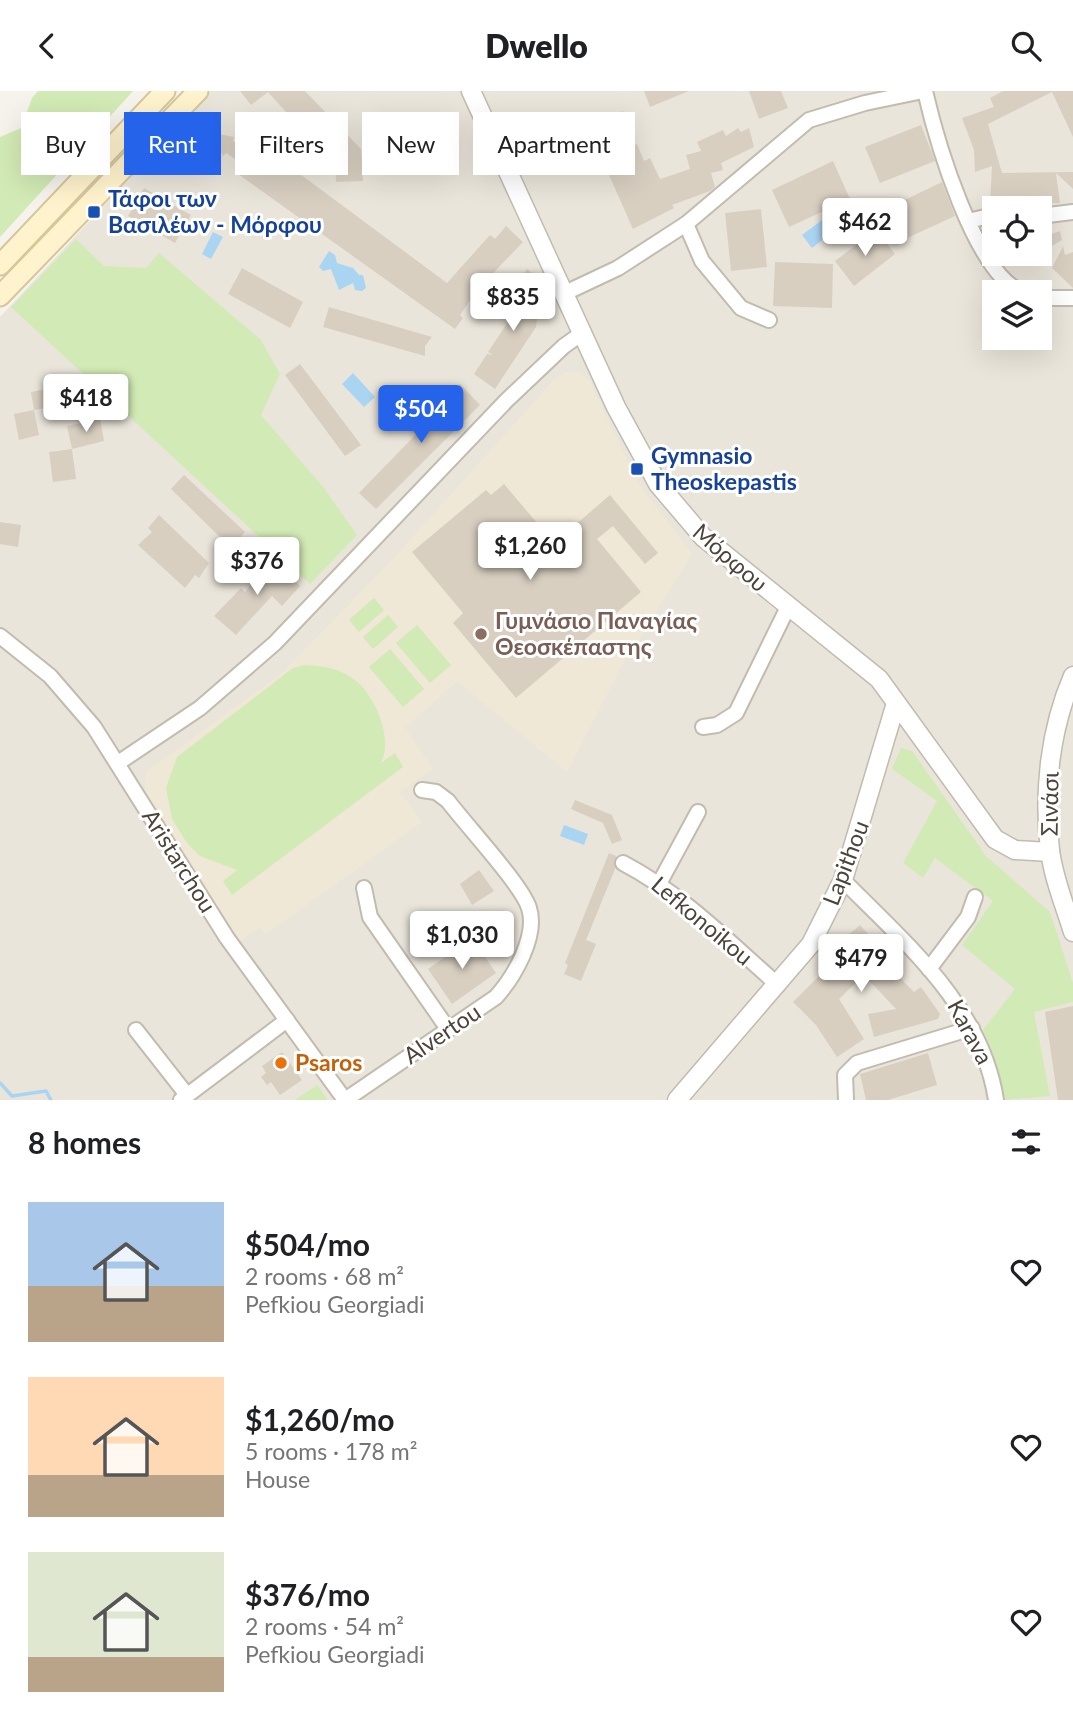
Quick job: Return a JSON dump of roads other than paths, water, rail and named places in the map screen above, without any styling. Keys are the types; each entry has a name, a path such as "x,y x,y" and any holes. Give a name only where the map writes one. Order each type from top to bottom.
{"main road":[{"path":"0,265 165,91"},
{"path":"0,296 198,91"}],"street":[{"name":"Μόρφου","path":"459,91 474,112"},
{"name":"Μόρφου","path":"471,91 481,112"},
{"path":"565,293 618,268 686,224 808,120 855,105 924,91 968,221 995,273 1005,280"},
{"name":"Μόρφου","path":"510,175 565,293 581,334 644,461 678,511 703,537 863,664 896,703 995,839 1015,849 1050,852"},
{"path":"1052,215 1073,212"},
{"path":"968,221 982,218"},
{"path":"686,224 702,261 741,308 769,320"},
{"path":"1052,298 1073,298"},
{"path":"118,763 200,708 275,643 506,401 564,346 581,334"},
{"path":"703,727 717,725 736,713 788,607"},
{"name":"Aristarchou","path":"0,635 65,692 118,763 180,866 345,1100"},
{"name":"Σινάσι","path":"1073,676 1064,698 1050,769 1050,852 1073,932"},
{"name":"Lapithou","path":"677,1100 811,944 843,880 896,703"},
{"name":"Alvertou","path":"345,1100 496,996 509,982 531,921 525,899 447,801 436,792 422,790"},
{"path":"660,882 698,812"},
{"name":"Lefkonoikou","path":"623,863 660,882 778,985"},
{"name":"Karava","path":"843,880 929,969 972,1028 989,1067 996,1100"},
{"path":"365,888 370,917 448,1029"},
{"path":"929,969 968,917 975,897"},
{"path":"136,1030 184,1098 287,1020"},
{"path":"846,1100 845,1075 857,1063 972,1028"}],"water":[{"path":"833,212 843,224 812,248 802,235"},
{"path":"213,232 223,237 211,259 202,254"},
{"path":"329,251 335,255 337,263 353,268 359,275 363,275 366,288 362,291 355,290 353,283 339,290 331,269 323,271 319,267"},
{"path":"353,373 375,397 364,407 342,384"},
{"path":"564,825 588,834 584,845 560,836"}],"waterway":[{"path":"0,1083 12,1096 46,1091 51,1100"}],"place":[{"name":"Τάφοι των Βασιλέων - Μόρφου","path":"94,212"},
{"name":"Gymnasio Theoskepastis","path":"637,469"},
{"name":"Γυμνάσιο Παναγίας Θεοσκέπαστης","path":"481,634"},
{"name":"Psaros","path":"281,1063"}]}
